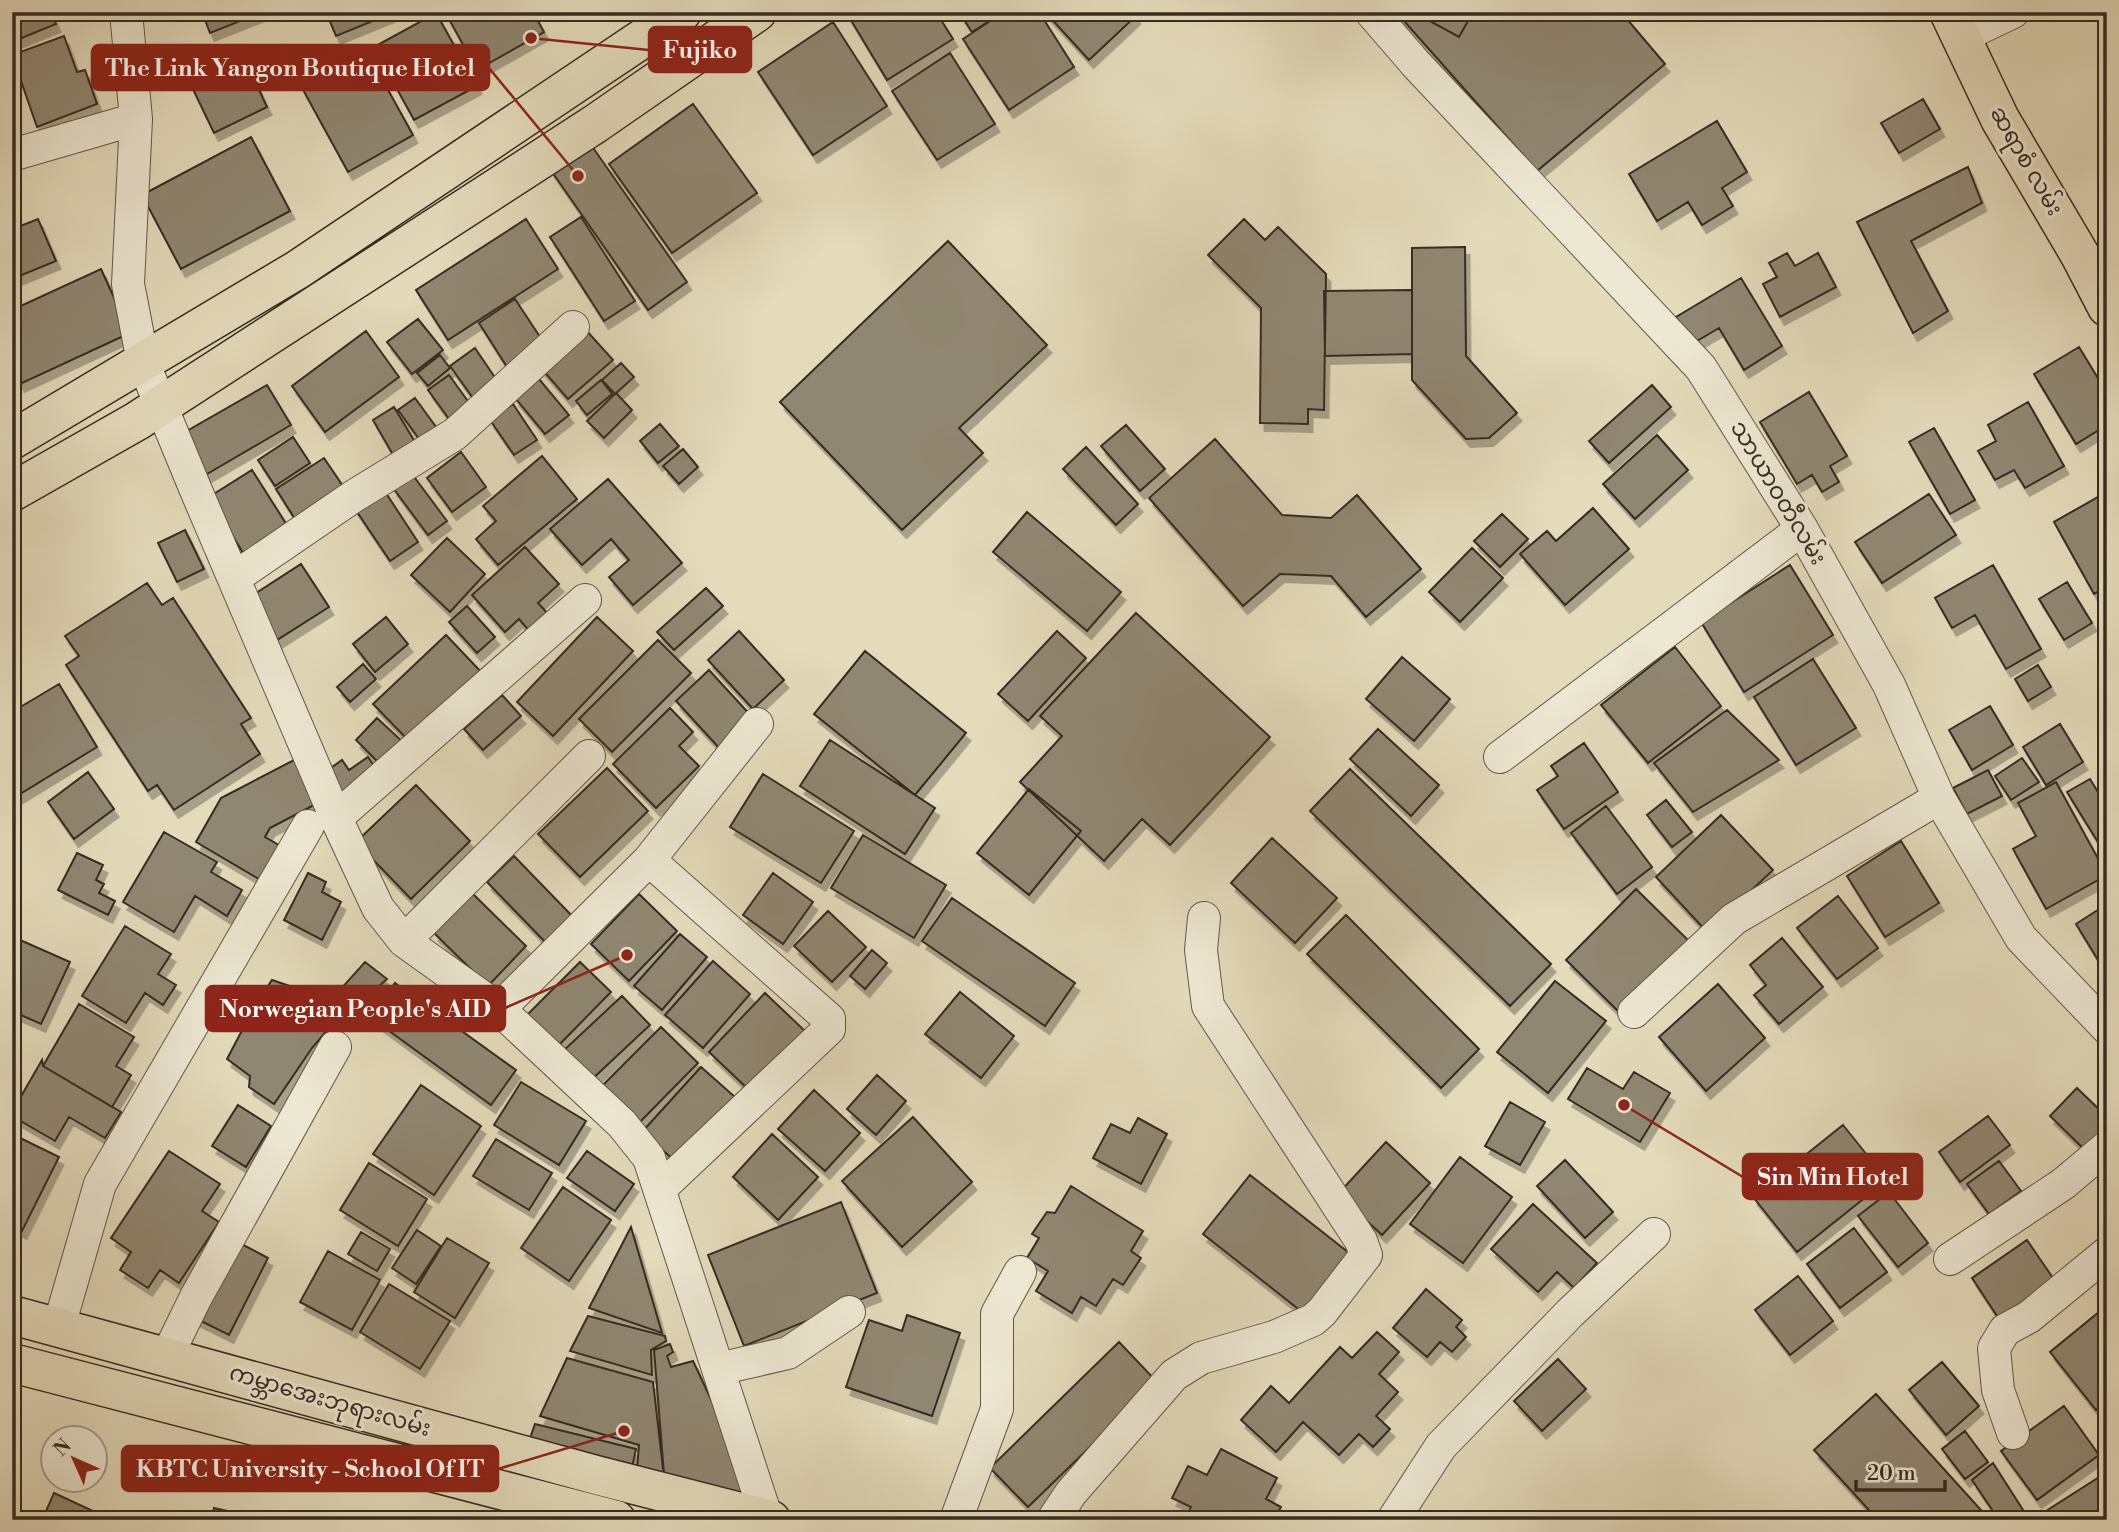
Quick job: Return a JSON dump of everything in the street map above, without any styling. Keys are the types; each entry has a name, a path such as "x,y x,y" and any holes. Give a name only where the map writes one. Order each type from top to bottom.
{"main road":[{"path":"12,440 297,270 682,12"},
{"path":"12,492 137,421 596,124 757,12"},
{"name":"ဆရာစံ လမ်း","path":"1955,24 2000,119 2080,255 2107,307"},
{"name":"ကမ္ဘာအေးဘုရားလမ်း","path":"12,1315 596,1475 768,1519"},
{"name":"ကမ္ဘာအေးဘုရားလမ်း","path":"12,1363 573,1514 616,1520"}],"street":[{"path":"126,12 136,119 128,284 143,362 234,578 322,822 378,908 404,941 499,1009 622,1124 649,1158 768,1519"},
{"name":"သာယာဝတီလမ်း","path":"1371,12 1415,63 1701,369 1802,529 1889,685 1939,798 2021,938 2107,1028"},
{"path":"1955,24 2013,12"},
{"path":"12,155 136,119"},
{"path":"234,578 354,496 455,434 573,327"},
{"path":"1500,757 1802,529"},
{"path":"59,1326 100,1185 322,822 585,600"},
{"path":"499,1009 649,860 757,724"},
{"path":"404,941 589,756"},
{"path":"1634,1012 1734,919 1939,798"},
{"path":"649,860 829,1018 829,1028 661,1188"},
{"path":"1053,1520 1079,1483 1174,1375 1201,1358 1274,1337 1313,1320 1366,1255 1361,1241 1208,1006 1201,950 1204,918"},
{"path":"167,1356 196,1297 335,1047"},
{"path":"1950,1259 2063,1184 2107,1147"},
{"path":"1393,1520 1441,1446 1570,1313 1654,1234"},
{"path":"2013,1433 1998,1390 1994,1348 2005,1329 2029,1317 2107,1253"},
{"path":"956,1520 998,1409 997,1314 1020,1272"},
{"path":"718,1369 788,1353 849,1312"},
{"path":"573,1514 596,1475"}],"building":[{"path":"12,12 51,12 56,24 12,42"},
{"path":"202,12 263,12 210,33"},
{"path":"326,12 389,12 390,14 336,36"},
{"path":"445,12 533,12 544,32 477,70"},
{"path":"846,12 936,12 953,39 887,80"},
{"path":"959,12 1003,12 972,32"},
{"path":"1004,12 1039,12 1074,67 1009,110 963,39"},
{"path":"1045,12 1133,12 1136,16 1089,60"},
{"path":"1396,12 1621,12 1665,64 1537,171"},
{"path":"1473,12 1459,37 1417,14"},
{"path":"436,13 477,86 414,120 374,47"},
{"path":"833,22 887,106 813,155 758,72"},
{"path":"64,36 77,72 85,70 97,104 37,127 12,55"},
{"path":"367,52 413,135 348,172 302,88"},
{"path":"950,53 995,124 937,160 892,91"},
{"path":"243,55 267,107 214,133 189,81"},
{"path":"1923,99 1940,129 1899,153 1881,123"},
{"path":"693,104 757,193 672,253 609,164"},
{"path":"1717,121 1747,172 1722,188 1733,206 1702,225 1688,202 1657,221 1629,174"},
{"path":"251,137 290,211 181,269 142,195"},
{"path":"589,142 687,282 648,310 550,169"},
{"path":"1968,167 1982,203 1911,241 1948,311 1913,333 1857,222"},
{"path":"12,213 18,227 38,219 56,261 12,279"},
{"path":"581,217 635,301 604,321 550,237"},
{"path":"526,219 558,269 448,340 416,290"},
{"path":"1244,219 1265,240 1278,227 1326,274 1324,410 1308,409 1308,424 1260,423 1261,308 1208,255"},
{"path":"948,241 1047,345 959,428 983,453 902,530 780,402"},
{"path":"1465,247 1466,356 1517,413 1489,438 1466,439 1412,380 1412,248"},
{"path":"1787,253 1795,266 1818,253 1836,287 1780,317 1763,284 1777,277 1769,263"},
{"path":"101,269 130,333 20,384 12,367 12,310"},
{"path":"1741,278 1782,346 1744,370 1719,328 1692,344 1676,317"},
{"path":"1412,290 1412,354 1325,356 1324,291"},
{"path":"515,299 544,343 507,367 479,323"},
{"path":"418,319 443,350 412,374 387,342"},
{"path":"585,329 613,360 568,399 541,368"},
{"path":"366,331 399,377 325,432 292,386"},
{"path":"2079,347 2107,393 2107,425 2076,444 2034,374"},
{"path":"475,348 502,388 478,405 450,366"},
{"path":"440,355 450,368 428,386 417,373"},
{"path":"621,363 634,377 615,394 602,380"},
{"path":"449,375 470,404 449,419 428,390"},
{"path":"539,379 569,415 545,434 515,398"},
{"path":"601,380 612,394 587,415 576,401"},
{"path":"267,385 291,425 202,477 178,436"},
{"path":"1652,385 1671,407 1609,463 1589,441"},
{"path":"1809,392 1847,456 1830,466 1839,482 1822,492 1812,475 1797,484 1760,422"},
{"path":"616,393 632,410 604,438 587,421"},
{"path":"415,398 439,431 422,443 398,410"},
{"path":"2028,402 2064,466 2025,488 2014,470 1995,480 1978,451 1996,441 1988,425"},
{"path":"513,404 537,440 514,455 490,420"},
{"path":"394,407 418,447 396,460 373,420"},
{"path":"660,424 679,446 658,463 640,441"},
{"path":"1126,425 1165,469 1140,491 1101,446"},
{"path":"1934,428 1975,500 1950,514 1909,442"},
{"path":"1657,435 1688,470 1635,519 1603,484"},
{"path":"293,437 310,463 275,486 258,460"},
{"path":"1215,439 1282,515 1331,518 1357,495 1421,569 1366,617 1331,576 1280,574 1243,606 1149,498"},
{"path":"1086,447 1138,504 1116,525 1063,469"},
{"path":"683,449 698,467 679,484 663,466"},
{"path":"461,452 486,487 452,512 427,478"},
{"path":"542,456 577,499 498,565 476,539 496,521 483,506"},
{"path":"324,458 349,495 300,527 276,489"},
{"path":"252,470 292,533 248,561 209,497"},
{"path":"412,474 447,521 428,535 393,488"},
{"path":"608,479 682,563 633,605 609,577 629,560 611,539 582,565 550,529"},
{"path":"380,484 418,542 390,561 351,503"},
{"path":"2105,493 2107,587 2094,594 2054,522"},
{"path":"1929,494 1956,535 1882,583 1855,542"},
{"path":"1593,508 1629,549 1565,605 1520,554 1547,531 1556,541"},
{"path":"1027,512 1121,592 1087,631 993,552"},
{"path":"1502,514 1528,539 1500,567 1474,541"},
{"path":"185,530 204,569 177,582 158,543"},
{"path":"447,538 485,574 450,612 411,575"},
{"path":"525,547 559,584 538,603 550,616 531,633 519,619 505,632 472,595"},
{"path":"1472,548 1503,578 1460,622 1429,592"},
{"path":"301,564 329,607 277,640 250,597"},
{"path":"1790,565 1833,635 1744,692 1701,622"},
{"path":"1993,565 2041,649 2006,669 1975,615 1952,628 1935,598"},
{"path":"2067,582 2092,623 2064,640 2039,599"},
{"path":"147,583 162,605 173,598 251,718 241,724 260,754 174,810 157,785 148,791 66,665 79,656 65,636"},
{"path":"706,588 723,606 674,650 657,632"},
{"path":"467,606 495,637 477,653 449,622"},
{"path":"1136,613 1270,737 1170,845 1142,819 1104,861 1020,782 1062,736 1040,716"},
{"path":"386,617 408,644 375,672 353,644"},
{"path":"597,617 633,651 553,736 517,702"},
{"path":"739,631 784,680 753,709 708,660"},
{"path":"1057,631 1086,658 1028,721 998,694"},
{"path":"446,635 484,675 412,744 373,704"},
{"path":"658,640 691,673 612,752 579,719"},
{"path":"1675,647 1721,706 1648,763 1601,705"},
{"path":"865,651 966,733 915,795 814,714"},
{"path":"1402,657 1450,699 1414,741 1366,699"},
{"path":"1813,659 1856,728 1796,765 1754,697"},
{"path":"363,664 376,679 350,702 337,687"},
{"path":"2038,665 2051,687 2028,701 2015,679"},
{"path":"709,670 754,719 721,750 676,701"},
{"path":"59,684 97,747 12,799 12,712"},
{"path":"502,695 521,716 483,750 464,729"},
{"path":"1990,706 2013,745 1972,770 1949,730"},
{"path":"670,708 693,732 679,746 699,766 656,808 613,764"},
{"path":"1727,710 1779,760 1693,812 1654,763"},
{"path":"377,718 406,745 384,768 356,740"},
{"path":"2060,724 2083,762 2046,785 2023,747"},
{"path":"1378,729 1439,785 1411,816 1350,759"},
{"path":"830,740 935,808 905,854 800,786"},
{"path":"1584,743 1618,792 1564,829 1537,790 1558,776 1551,766"},
{"path":"368,757 379,773 342,798 324,773 342,760 349,770"},
{"path":"2022,758 2039,782 2011,800 1995,776"},
{"path":"294,760 316,804 270,828 265,837 284,848 264,882 196,842 221,798"},
{"path":"607,768 648,811 580,877 538,834"},
{"path":"1350,769 1551,964 1510,1006 1310,811"},
{"path":"1988,770 2002,796 1967,814 1953,788"},
{"path":"88,772 114,809 74,839 48,802"},
{"path":"763,774 854,831 821,883 730,827"},
{"path":"2090,779 2107,807 2107,843 2101,847 2067,792"},
{"path":"2056,782 2107,875 2046,909 2013,849 2036,836 2018,803"},
{"path":"416,785 470,841 411,899 356,842"},
{"path":"1029,789 1081,831 1029,895 977,853"},
{"path":"1666,800 1692,832 1672,847 1647,815"},
{"path":"1606,806 1652,867 1617,894 1571,833"},
{"path":"1721,815 1773,870 1707,932 1656,877"},
{"path":"164,832 217,862 211,872 242,890 227,916 195,896 174,932 123,902"},
{"path":"863,835 946,885 914,938 831,888"},
{"path":"1272,838 1337,898 1295,943 1231,883"},
{"path":"1901,841 1939,903 1885,937 1847,876"},
{"path":"77,853 103,865 96,880 104,884 99,893 115,901 108,915 58,890"},
{"path":"514,856 576,920 549,946 487,882"},
{"path":"308,873 326,882 322,892 341,902 322,940 284,920"},
{"path":"773,873 813,902 783,944 743,915"},
{"path":"1636,889 1693,945 1623,1016 1566,960"},
{"path":"473,894 526,946 488,986 434,933"},
{"path":"639,894 677,931 629,981 591,944"},
{"path":"1838,896 1878,948 1837,979 1797,928"},
{"path":"952,898 1075,983 1045,1026 922,941"},
{"path":"2107,904 2107,954 2098,960 2076,924"},
{"path":"828,911 866,947 832,982 794,946"},
{"path":"1346,915 1479,1049 1441,1088 1307,954"},
{"path":"125,926 171,954 158,974 176,985 163,1005 145,993 126,1023 82,996"},
{"path":"680,934 707,957 662,1010 634,986"},
{"path":"1782,938 1823,987 1779,1024 1754,995 1766,985 1750,965"},
{"path":"20,940 70,962 41,1024 12,1011 12,957"},
{"path":"872,950 887,963 865,989 850,976"},
{"path":"713,961 750,994 703,1048 665,1015"},
{"path":"365,962 387,979 351,1012 334,1022 312,1048 274,1104 249,1087 250,1076 227,1059 257,1002 272,980 331,1000"},
{"path":"580,962 611,992 554,1050 523,1019"},
{"path":"1555,981 1606,1021 1548,1093 1497,1052"},
{"path":"395,983 516,1070 491,1105 370,1017"},
{"path":"1718,984 1765,1038 1706,1091 1659,1037"},
{"path":"960,992 1014,1036 981,1078 925,1034"},
{"path":"765,993 806,1032 750,1091 709,1052"},
{"path":"622,996 650,1025 589,1082 562,1052"},
{"path":"79,1004 134,1037 116,1066 131,1075 112,1107 43,1066"},
{"path":"661,1027 698,1063 632,1130 595,1093"},
{"path":"42,1060 43,1066 121,1112 105,1138 69,1117 55,1141 12,1116"},
{"path":"701,1067 735,1097 676,1162 642,1132"},
{"path":"1587,1068 1623,1089 1634,1072 1670,1093 1640,1142 1568,1099"},
{"path":"877,1075 906,1101 876,1135 847,1109"},
{"path":"521,1082 586,1121 559,1165 494,1125"},
{"path":"421,1085 481,1126 434,1195 373,1154"},
{"path":"2077,1088 2107,1117 2107,1141 2092,1157 2050,1116"},
{"path":"814,1090 860,1133 825,1171 778,1129"},
{"path":"1510,1102 1545,1122 1520,1165 1485,1146"},
{"path":"238,1105 271,1126 246,1167 212,1146"},
{"path":"1988,1116 2010,1145 1960,1182 1939,1152"},
{"path":"913,1117 972,1182 902,1247 842,1181"},
{"path":"1138,1118 1167,1134 1141,1184 1093,1158 1111,1124 1130,1133"},
{"path":"1843,1125 1887,1180 1797,1252 1753,1197"},
{"path":"12,1134 59,1157 22,1231 12,1226"},
{"path":"772,1134 818,1177 778,1220 733,1177"},
{"path":"496,1139 552,1173 529,1210 473,1176"},
{"path":"1386,1142 1430,1183 1382,1235 1338,1194"},
{"path":"169,1151 220,1184 202,1211 219,1222 179,1283 160,1270 148,1288 120,1270 131,1252 111,1238"},
{"path":"587,1151 634,1184 615,1211 567,1178"},
{"path":"1460,1157 1512,1197 1463,1263 1410,1224"},
{"path":"1565,1160 1613,1212 1585,1238 1537,1186"},
{"path":"1999,1161 2021,1191 1989,1214 1967,1184"},
{"path":"369,1163 427,1199 398,1246 340,1210"},
{"path":"1250,1175 1358,1260 1311,1319 1203,1234"},
{"path":"1071,1186 1143,1231 1131,1251 1141,1258 1123,1285 1113,1279 1096,1306 1081,1297 1072,1313 1036,1291 1048,1271 1027,1258 1039,1238 1032,1234 1047,1212 1055,1213"},
{"path":"563,1187 611,1220 569,1281 521,1248"},
{"path":"1889,1192 1928,1243 1898,1267 1858,1216"},
{"path":"841,1202 877,1293 744,1346 708,1255"},
{"path":"1533,1204 1597,1263 1574,1288 1557,1272 1538,1292 1491,1249"},
{"path":"631,1227 662,1333 589,1308"},
{"path":"1854,1228 1887,1272 1840,1308 1807,1264"},
{"path":"417,1230 441,1246 416,1284 392,1268"},
{"path":"361,1232 390,1249 377,1271 348,1254"},
{"path":"230,1238 268,1258 229,1335 191,1316"},
{"path":"447,1238 489,1263 455,1318 414,1292"},
{"path":"2027,1240 2055,1281 1999,1319 1972,1278"},
{"path":"328,1251 380,1280 352,1330 300,1302"},
{"path":"1798,1276 1833,1321 1790,1355 1755,1310"},
{"path":"389,1284 450,1321 420,1369 360,1332"},
{"path":"1426,1289 1462,1320 1456,1327 1466,1337 1452,1352 1440,1342 1427,1357 1393,1328"},
{"path":"2099,1312 2107,1321 2107,1401 2096,1410 2050,1352"},
{"path":"907,1315 960,1333 932,1416 846,1387 869,1320 902,1331"},
{"path":"588,1316 665,1336 666,1341 651,1350 652,1375 570,1351"},
{"path":"1377,1332 1399,1352 1379,1374 1398,1392 1376,1416 1390,1429 1373,1447 1359,1434 1339,1455 1303,1422 1276,1452 1241,1420 1271,1386 1289,1403 1340,1347 1352,1358"},
{"path":"1119,1342 1157,1382 1028,1507 990,1468"},
{"path":"670,1344 673,1352 667,1356 671,1367 693,1361 767,1519 665,1486 654,1350"},
{"path":"567,1358 653,1382 665,1486 636,1481 639,1445 540,1416"},
{"path":"1558,1359 1586,1389 1542,1431 1514,1401"},
{"path":"1942,1362 1979,1406 1946,1435 1909,1390"},
{"path":"1876,1394 1990,1520 1878,1520 1814,1450"},
{"path":"2064,1406 2099,1455 2037,1500 2001,1451"},
{"path":"535,1424 636,1449 632,1468 529,1441"},
{"path":"1965,1431 1988,1462 1965,1479 1942,1449"},
{"path":"1221,1449 1277,1478 1266,1499 1281,1507 1274,1520 1195,1520 1187,1515 1191,1507 1172,1498 1188,1466 1207,1475"},
{"path":"1993,1463 2025,1513 2015,1520 1999,1520 1972,1480"},
{"path":"2107,1472 2107,1520 2032,1520"},
{"path":"54,1494 108,1518 107,1520 42,1520"},
{"path":"214,1508 268,1520 212,1520"}],"place":[{"name":"Fujiko","path":"531,38"},
{"name":"The Link Yangon Boutique Hotel","path":"578,176"},
{"name":"Norwegian People's AID","path":"627,955"},
{"name":"Sin Min Hotel","path":"1624,1105"},
{"name":"KBTC University - School Of IT","path":"624,1431"}]}
